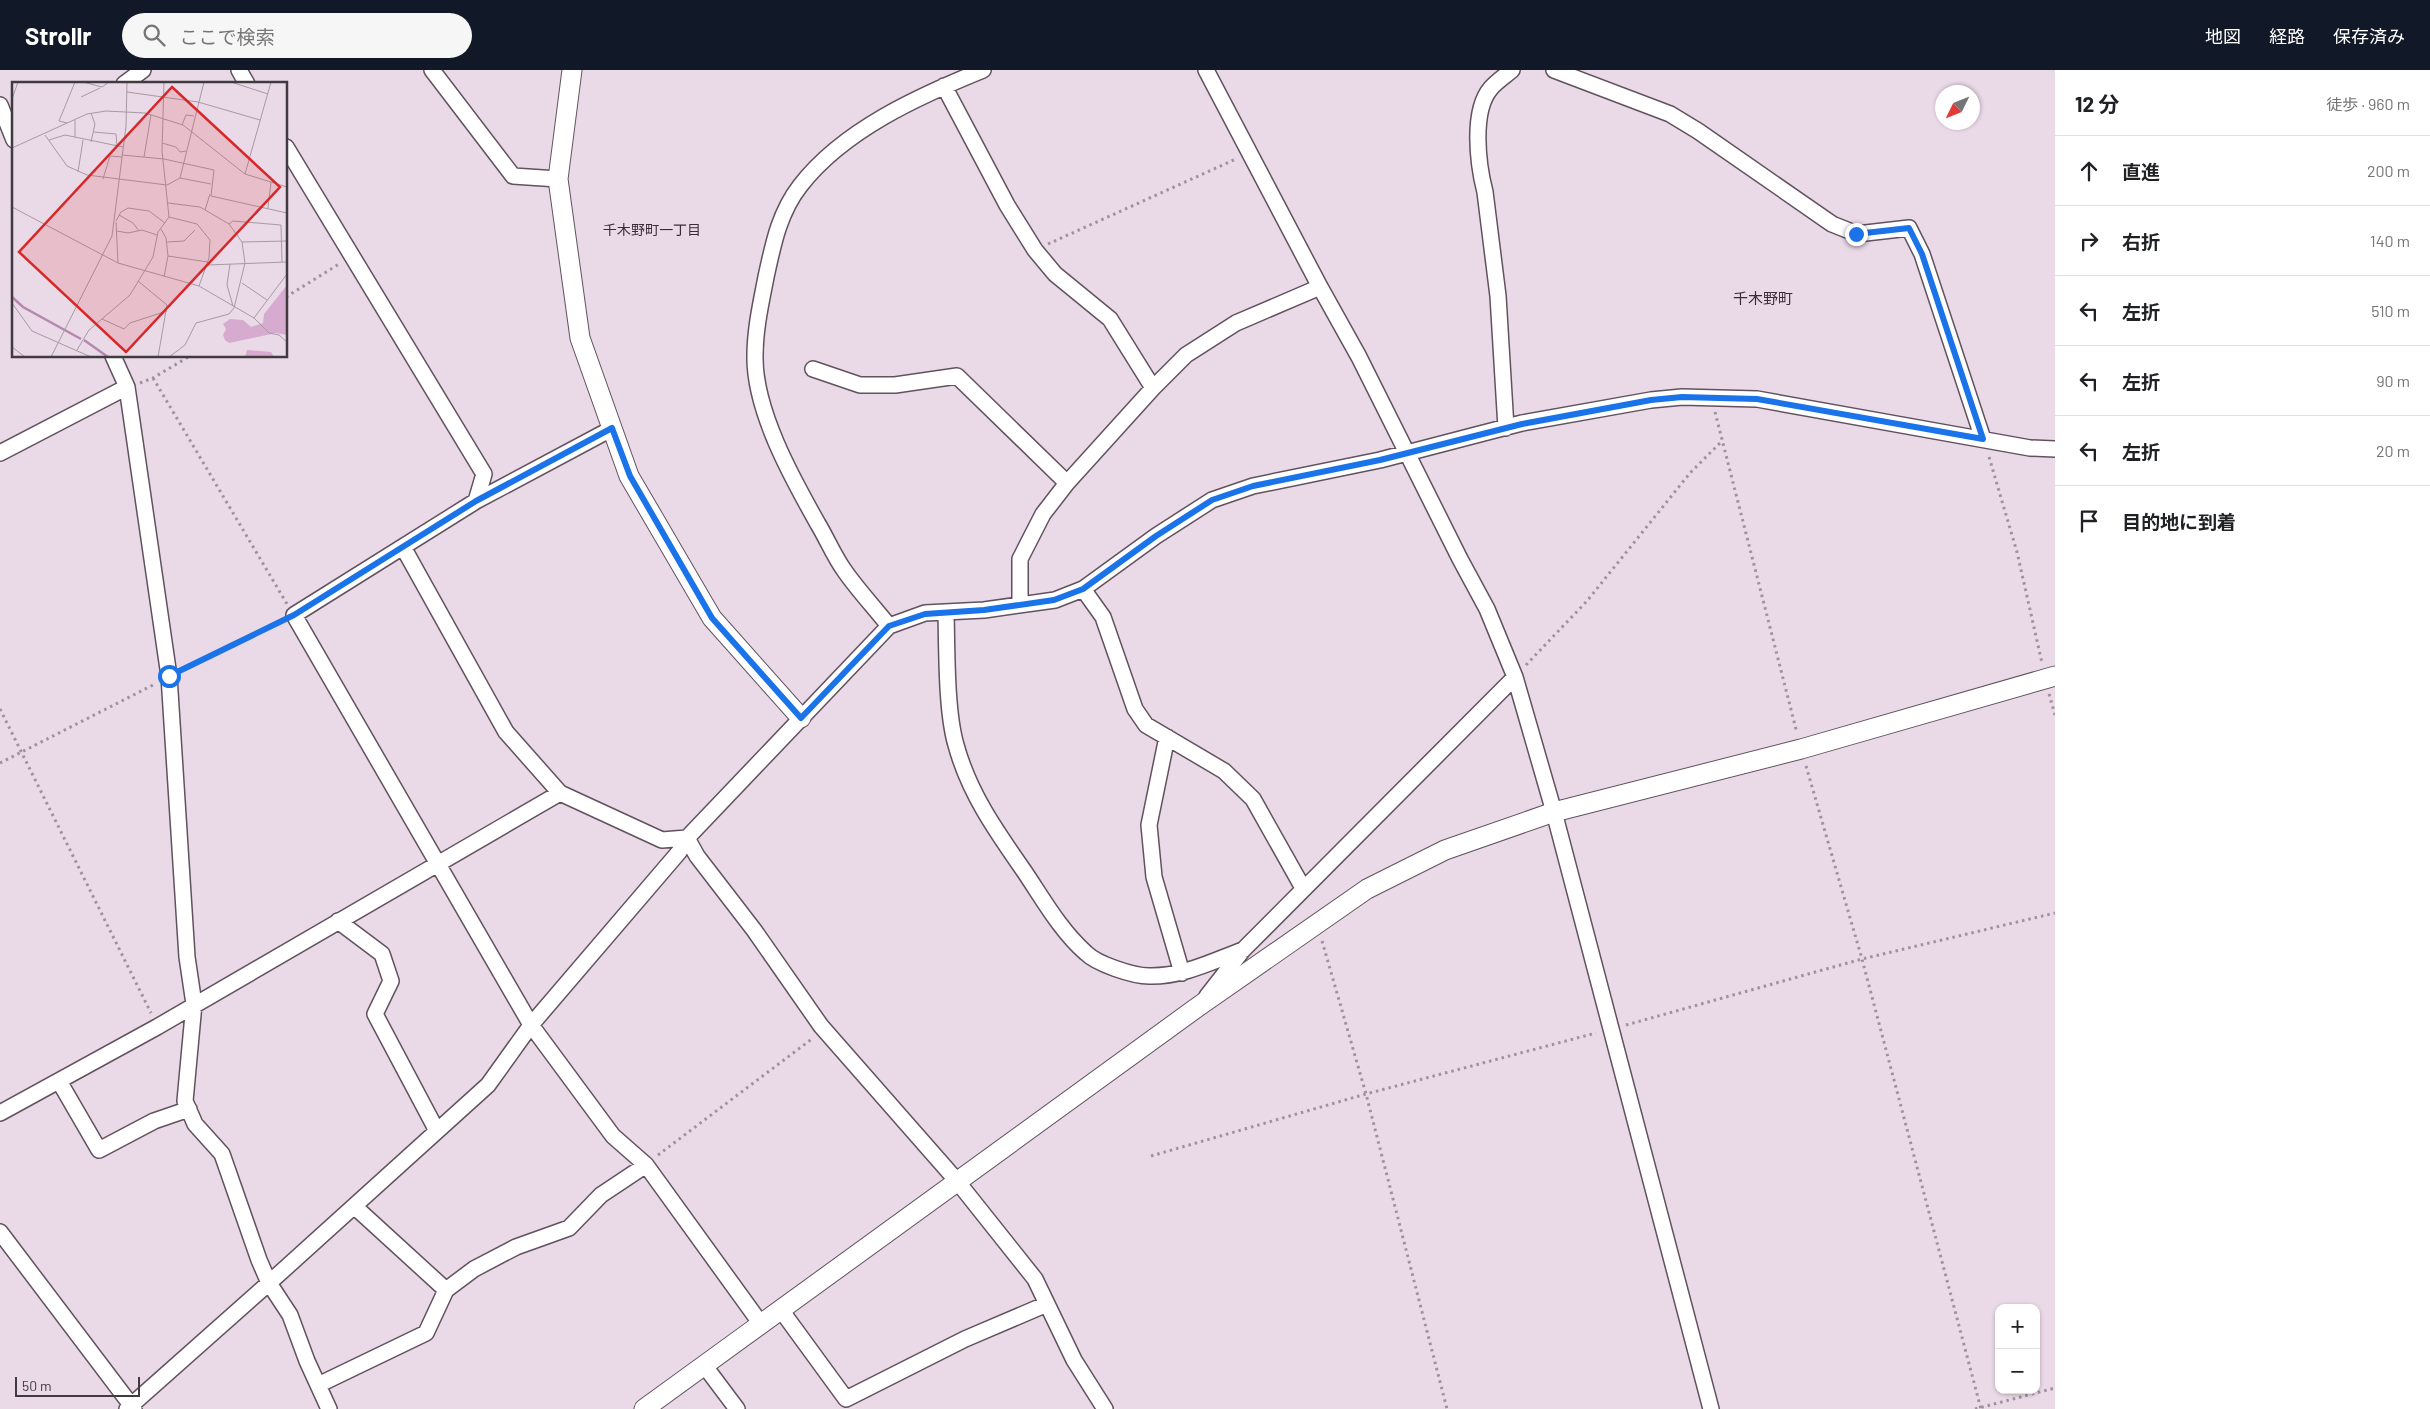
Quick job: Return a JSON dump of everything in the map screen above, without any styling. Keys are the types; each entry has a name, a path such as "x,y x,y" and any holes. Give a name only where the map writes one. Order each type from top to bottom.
{"street":[{"path":"127,82 143,70"},
{"path":"239,70 247,82"},
{"path":"432,70 513,176 558,179"},
{"path":"572,70 558,179 580,338 630,476 712,618 801,718"},
{"path":"1206,70 1359,357 1487,609 1514,677 1554,812 1711,1409"},
{"path":"1506,428 1498,296 1485,192 1481,177 1478,130 1483,103 1487,95 1491,88 1512,70"},
{"path":"1554,70 1670,114 1698,131 1832,224 1856,234 1909,228 1922,254 1983,439"},
{"path":"889,626 844,570 803,496 774,437 759,389 755,357 760,312 774,238 786,207 800,185 840,147 874,124 944,86 978,71"},
{"path":"944,86 1007,205 1035,250 1055,274 1110,319 1153,388"},
{"path":"0,105 12,135"},
{"path":"288,150 484,474 476,501"},
{"path":"1020,604 1020,559 1043,514 1067,483 1153,388 1186,355 1236,324 1320,287"},
{"path":"114,358 127,387 169,676 187,957 194,1004 185,1101 195,1124 222,1154 269,1283 290,1315 329,1409"},
{"path":"813,369 860,385 894,385 957,376 1067,483"},
{"path":"0,453 127,387"},
{"path":"0,1232 131,1408 488,1085 531,1024 679,852 687,838 889,626 925,614 1054,600 1083,589 1156,536 1212,500 1253,486 1407,453 1506,428 1651,400 1682,397 1757,399 2030,448 2055,449"},
{"path":"612,428 476,501 294,615 531,1024 613,1136 646,1165 761,1324"},
{"path":"402,547 506,732 560,793 662,840 687,838"},
{"path":"1083,589 1103,617 1135,709 1146,725 1224,770 1253,799 1303,888"},
{"path":"946,613 951,712 955,744 974,795 998,837 1025,872 1045,905 1087,954 1122,971 1148,976 1182,973 1243,950"},
{"path":"1199,1006 1243,950 1514,677"},
{"path":"644,1409 1199,1006 1368,888 1445,850 1554,812 1801,749 2050,678"},
{"path":"1167,737 1149,825 1154,877 1182,973"},
{"path":"0,1113 157,1026 560,793"},
{"path":"687,838 697,856 824,1029 957,1182 1035,1279 1074,1360 1105,1409"},
{"path":"338,922 382,954 391,981 375,1014 437,1131"},
{"path":"59,1081 99,1150 154,1121 189,1109"},
{"path":"318,1385 426,1333 446,1290 474,1269 516,1246 570,1228 601,1195 646,1165"},
{"path":"354,1206 446,1290"},
{"path":"781,1310 846,1399 965,1339 1047,1304"},
{"path":"704,1364 737,1409"}],"path":[{"path":"1035,250 1250,152"},
{"path":"288,296 352,256"},
{"path":"0,762 294,615 154,378 187,358"},
{"path":"1712,398 1801,749 1862,959 1981,1408"},
{"path":"1983,439 2017,552 2050,678"},
{"path":"1514,677 1587,601 1690,472 1722,442"},
{"path":"0,709 157,1026"},
{"path":"1151,1156 1366,1094 1612,1029 1862,959 2055,913"},
{"path":"1317,923 1366,1094 1447,1409"},
{"path":"646,1165 824,1029"},
{"path":"1975,1409 2055,1388"}],"district":[{"name":"千木野町一丁目","path":"652,230"},
{"name":"千木野町","path":"1763,299"}],"route":[{"path":"169,676 294,615 476,501 612,428 630,476 712,618 801,718 889,626 925,614 984,610 1054,600 1083,589 1156,536 1212,500 1253,486 1380,460 1522,424 1651,400 1682,397 1757,399 1983,439 1922,254 1909,228 1856,234"}]}
